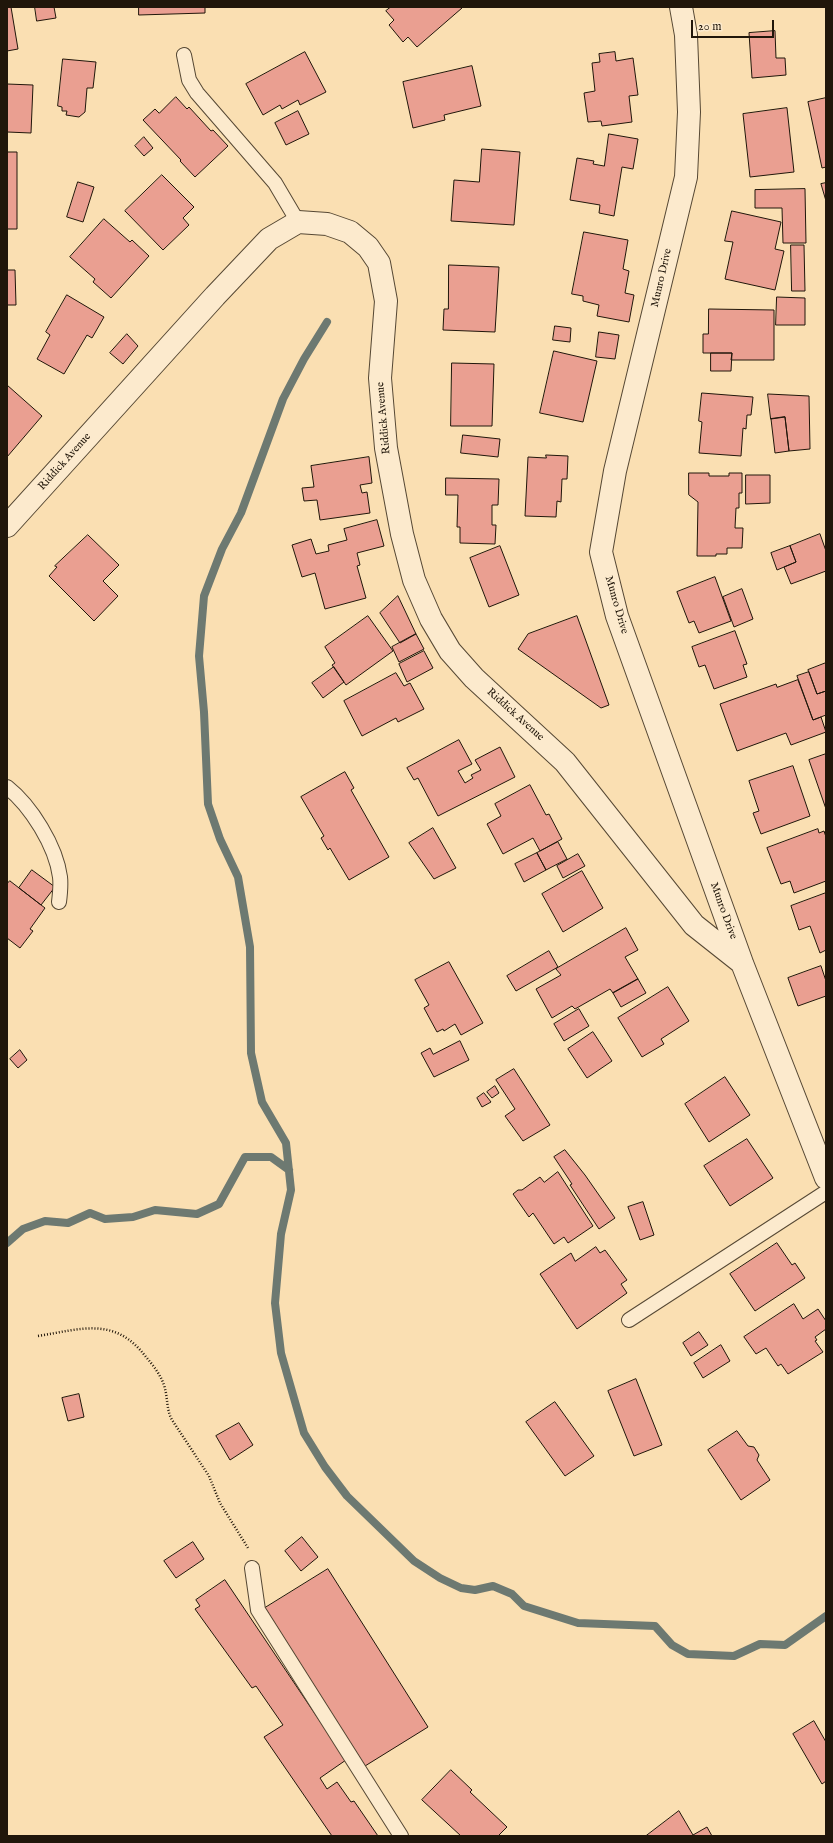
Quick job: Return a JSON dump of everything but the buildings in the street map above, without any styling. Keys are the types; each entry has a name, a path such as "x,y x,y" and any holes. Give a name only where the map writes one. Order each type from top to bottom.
{"street":[{"name":"Munro Drive","path":"681,7 686,35 689,112 686,177 615,471 601,552 617,616 742,963 826,1178"},
{"name":"Riddick Avenue","path":"7,526 269,239 298,222 327,224 350,232 368,247 379,263 386,301 380,378 386,448 402,534 414,580 431,619 450,651 474,678 565,762 694,925 742,963"}],"lane":[{"path":"184,55 189,80 197,93 275,182 298,222"},
{"path":"7,787 30,812 44,833 55,856 60,878 60,902"},
{"path":"629,1320 826,1192"},
{"path":"252,1568 258,1610 401,1836"}],"path":[{"path":"38,1336 99,1328 115,1330 127,1337 140,1348 157,1372 164,1385 168,1412 172,1420 209,1476 223,1510 244,1539 249,1550 252,1568"}],"waterway":[{"path":"327,322 304,359 283,399 241,513 222,549 204,596 199,656 204,712 208,804 220,839 238,877 250,947 251,1053 262,1102 286,1143 291,1190 281,1234 275,1303 281,1353 304,1433 325,1467 347,1496 414,1561 440,1578 461,1588 475,1590 493,1586 512,1594 524,1606 578,1623 655,1626 672,1645 688,1654 734,1656 760,1644 785,1645 826,1616"},
{"path":"7,1243 23,1229 45,1221 68,1223 90,1213 105,1219 133,1217 155,1210 197,1214 219,1204 245,1157 271,1157 289,1170"}]}
